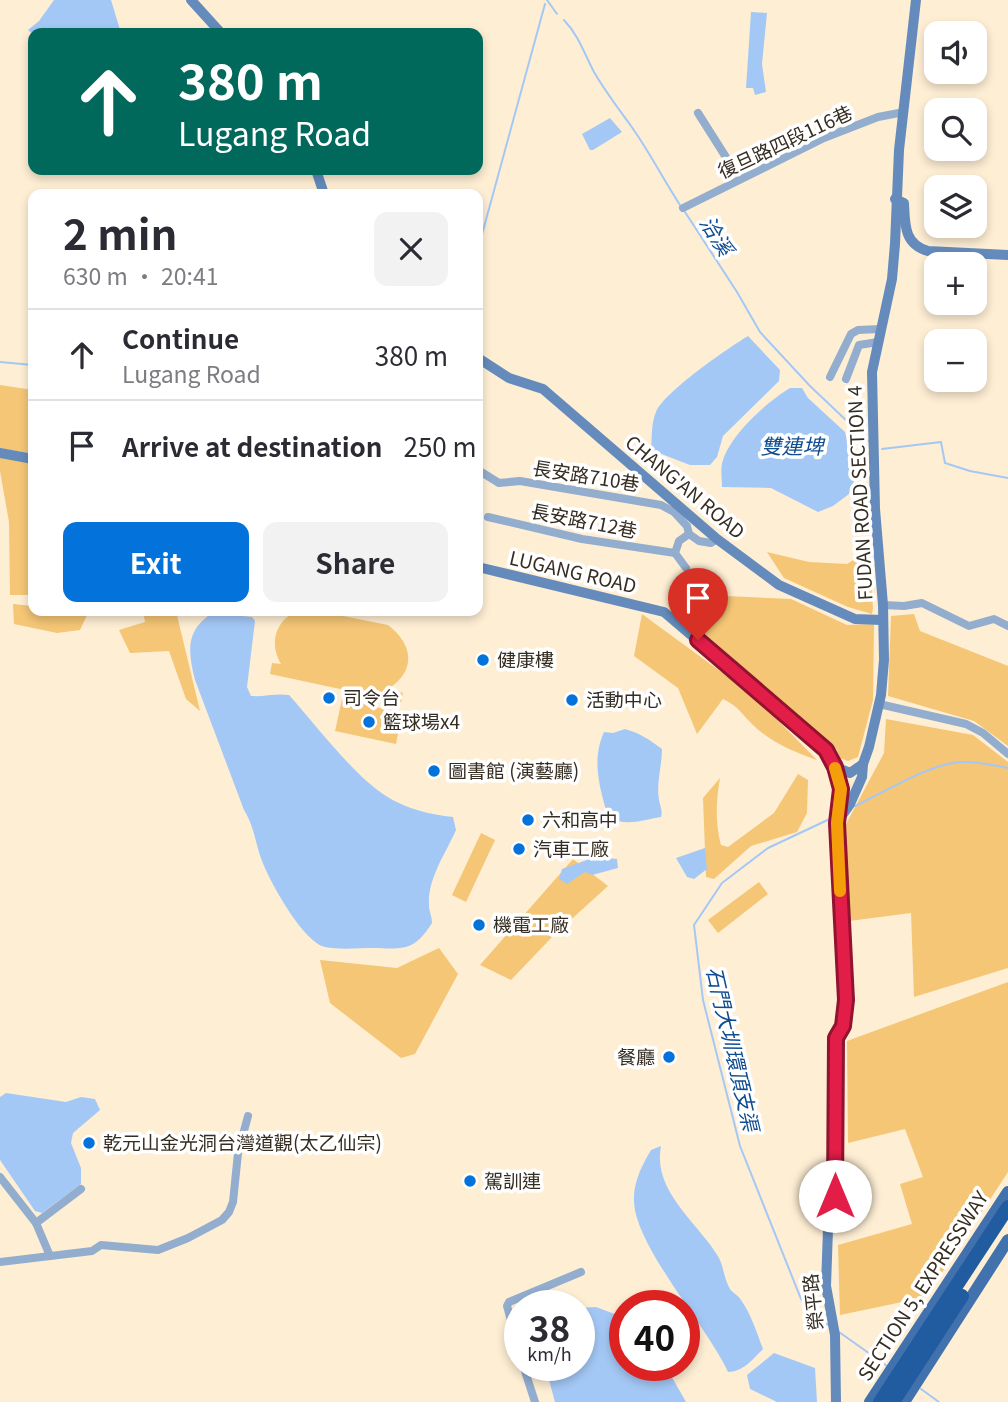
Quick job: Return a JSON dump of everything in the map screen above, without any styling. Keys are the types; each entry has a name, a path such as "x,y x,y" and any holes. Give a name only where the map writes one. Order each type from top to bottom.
{"highway":[{"path":"892,1402 903,1377 1008,1207"},
{"path":"880,1402 903,1377 1008,1224"}],"main road":[{"name":"SECTION 5, EXPRESSWAY","path":"870,1402 1008,1192"},
{"path":"904,1402 1008,1240"}],"street":[{"path":"191,0 216,28"},
{"name":"FUDAN ROAD SECTION 4","path":"837,823 850,804 862,777 879,704 884,660 883,606 875,509 872,372 892,279 895,199 916,0"},
{"name":"復旦路四段116巷","path":"683,208 824,138 878,117 904,112"},
{"path":"698,113 736,173 743,177"},
{"path":"895,199 904,203 905,230 917,247 928,251 1008,255"},
{"path":"830,377 851,334 858,330 880,329"},
{"path":"846,379 859,345 878,342"},
{"name":"CHANG'AN ROAD","path":"483,361 509,378 543,389 717,539 779,585 855,619 882,620"},
{"path":"0,453 28,458"},
{"name":"長安路710巷","path":"483,473 499,483 520,481 661,505 674,512 687,526 689,534"},
{"name":"長安路712巷","path":"488,517 582,539 675,554"},
{"path":"687,568 675,554 679,541 689,534 699,541 711,543 717,539"},
{"name":"LUGANG ROAD","path":"483,567 664,612 826,750 835,767"},
{"path":"883,606 922,603 969,625 994,619 1008,626"},
{"path":"879,704 966,724 983,733 1008,754"},
{"path":"835,767 850,773 863,764"},
{"path":"835,767 841,789 837,823"},
{"name":"榮平路","path":"836,1402 834,1331 826,1275 828,1229 835,1196 836,1038 843,1026 846,1000 837,823"},
{"path":"0,1262 92,1251 102,1245 158,1250 222,1220 233,1202 238,1153 248,1116"},
{"path":"0,1177 36,1223 50,1256"},
{"path":"36,1223 81,1189"},
{"path":"537,1290 580,1272"},
{"path":"528,1381 535,1402"}],"shaded area":[{"path":"0,385 28,389 28,453 0,448"},
{"path":"0,456 28,462 28,595 10,595 9,522"},
{"path":"869,550 872,614 848,607 784,578 767,552 809,562 847,564"},
{"path":"684,597 791,599 847,625 874,624 873,700 858,757 848,761 840,758 837,750 704,633 712,614"},
{"path":"13,604 28,606 28,616 87,616 80,630 57,633 14,624"},
{"path":"642,614 754,696 817,760 774,741 723,699 697,734 678,688 634,656"},
{"path":"914,614 920,631 1008,666 1008,746 974,721 888,696 891,616"},
{"path":"144,616 177,616 200,711 186,699 169,651 130,653 119,630 145,622"},
{"path":"289,616 343,616 388,625 403,640 407,649 404,674 388,689 403,693 401,702 270,674 272,663 281,664 275,641 276,633"},
{"name":"籃球場x4","path":"342,699 402,713 396,744 335,731"},
{"path":"886,719 973,735 1008,762 1008,968 914,997 911,913 849,921 846,824 884,753"},
{"path":"798,774 808,780 807,813 797,832 751,846 714,879 706,877 703,798 720,778 718,828 721,845 728,847 774,813"},
{"path":"481,833 495,840 466,902 452,895"},
{"path":"573,859 608,886 553,936 511,980 480,965"},
{"path":"759,882 768,894 718,933 708,920"},
{"path":"439,948 458,974 415,1054 401,1058 330,1003 320,960 397,968"},
{"path":"1008,982 1008,1172 926,1297 840,1315 838,1245 912,1224 900,1184 923,1177 905,1129 848,1143 847,1041"}],"water":[{"path":"54,0 111,0 119,28 30,28"},
{"path":"751,12 767,13 762,64 766,92 755,95 753,88 746,88"},
{"path":"610,118 622,132 590,150 582,134"},
{"name":"雙連埤","path":"748,336 780,370 779,381 723,436 717,457 710,465 690,465 651,450 653,421 661,403 698,371"},
{"name":"雙連埤","path":"790,388 802,388 808,398 845,432 856,476 849,494 833,506 818,512 771,488 722,487 722,463 734,439 761,410"},
{"path":"208,616 252,617 255,621 247,687 251,696 289,695 348,763 373,787 409,807 453,817 456,830 438,866 429,896 432,923 414,943 401,948 325,947 307,934 280,896 262,861 195,680 191,642"},
{"path":"625,729 645,737 662,749 658,787 661,817 621,822 608,817 598,774 598,753 604,732 613,733"},
{"path":"705,848 707,869 694,879 687,877 676,858"},
{"path":"595,857 617,859 618,868 592,875 585,872 567,884 559,879 562,869"},
{"path":"6,1093 66,1102 81,1097 95,1099 100,1110 73,1133 71,1143 81,1168 81,1184 42,1213 35,1211 0,1160 0,1097"},
{"path":"661,1146 660,1163 670,1192 719,1258 728,1285 740,1298 754,1324 763,1349 738,1370 728,1372 700,1324 700,1290 677,1290 646,1240 637,1219 634,1194 641,1168 651,1150"},
{"path":"595,1307 609,1312 609,1381 674,1381 686,1402 555,1402 549,1381 595,1381"},
{"path":"774,1353 815,1368 817,1402 777,1402 750,1389 747,1375"}],"waterway":[{"name":"洽溪","path":"547,0 557,14"},
{"path":"483,231 545,4"},
{"name":"洽溪","path":"564,20 577,38 598,79 638,136 680,205"},
{"name":"洽溪","path":"685,212 760,332 810,386 868,441"},
{"path":"0,362 28,365"},
{"name":"洽溪","path":"882,449 941,442 945,463 1008,478"},
{"name":"石門大圳環頂支渠","path":"855,806 920,774 947,764 972,762 1008,768"},
{"name":"石門大圳環頂支渠","path":"828,1325 814,1315 801,1299 740,1146 703,1000 694,925 722,883 768,848 834,817"},
{"name":"石門大圳環頂支渠","path":"839,1332 887,1366"},
{"name":"石門大圳環頂支渠","path":"921,1389 939,1402"}],"slow traffic":[{"path":"835,768 841,789 837,823 840,891"}],"place":[{"name":"健康樓","path":"483,660"},
{"name":"司令台","path":"329,698"},
{"name":"活動中心","path":"572,700"},
{"name":"籃球場x4","path":"369,722"},
{"name":"圖書館 (演藝廳)","path":"434,771"},
{"name":"六和高中","path":"528,820"},
{"name":"汽車工廠","path":"519,849"},
{"name":"機電工廠","path":"479,925"},
{"name":"餐廳","path":"669,1057"},
{"name":"乾元山金光洞台灣道觀(太乙仙宗)","path":"89,1143"},
{"name":"駕訓連","path":"470,1181"}],"route":[{"path":"698,640 826,750 835,767 841,789 837,823 846,1000 843,1026 836,1038 835,1196"}]}
